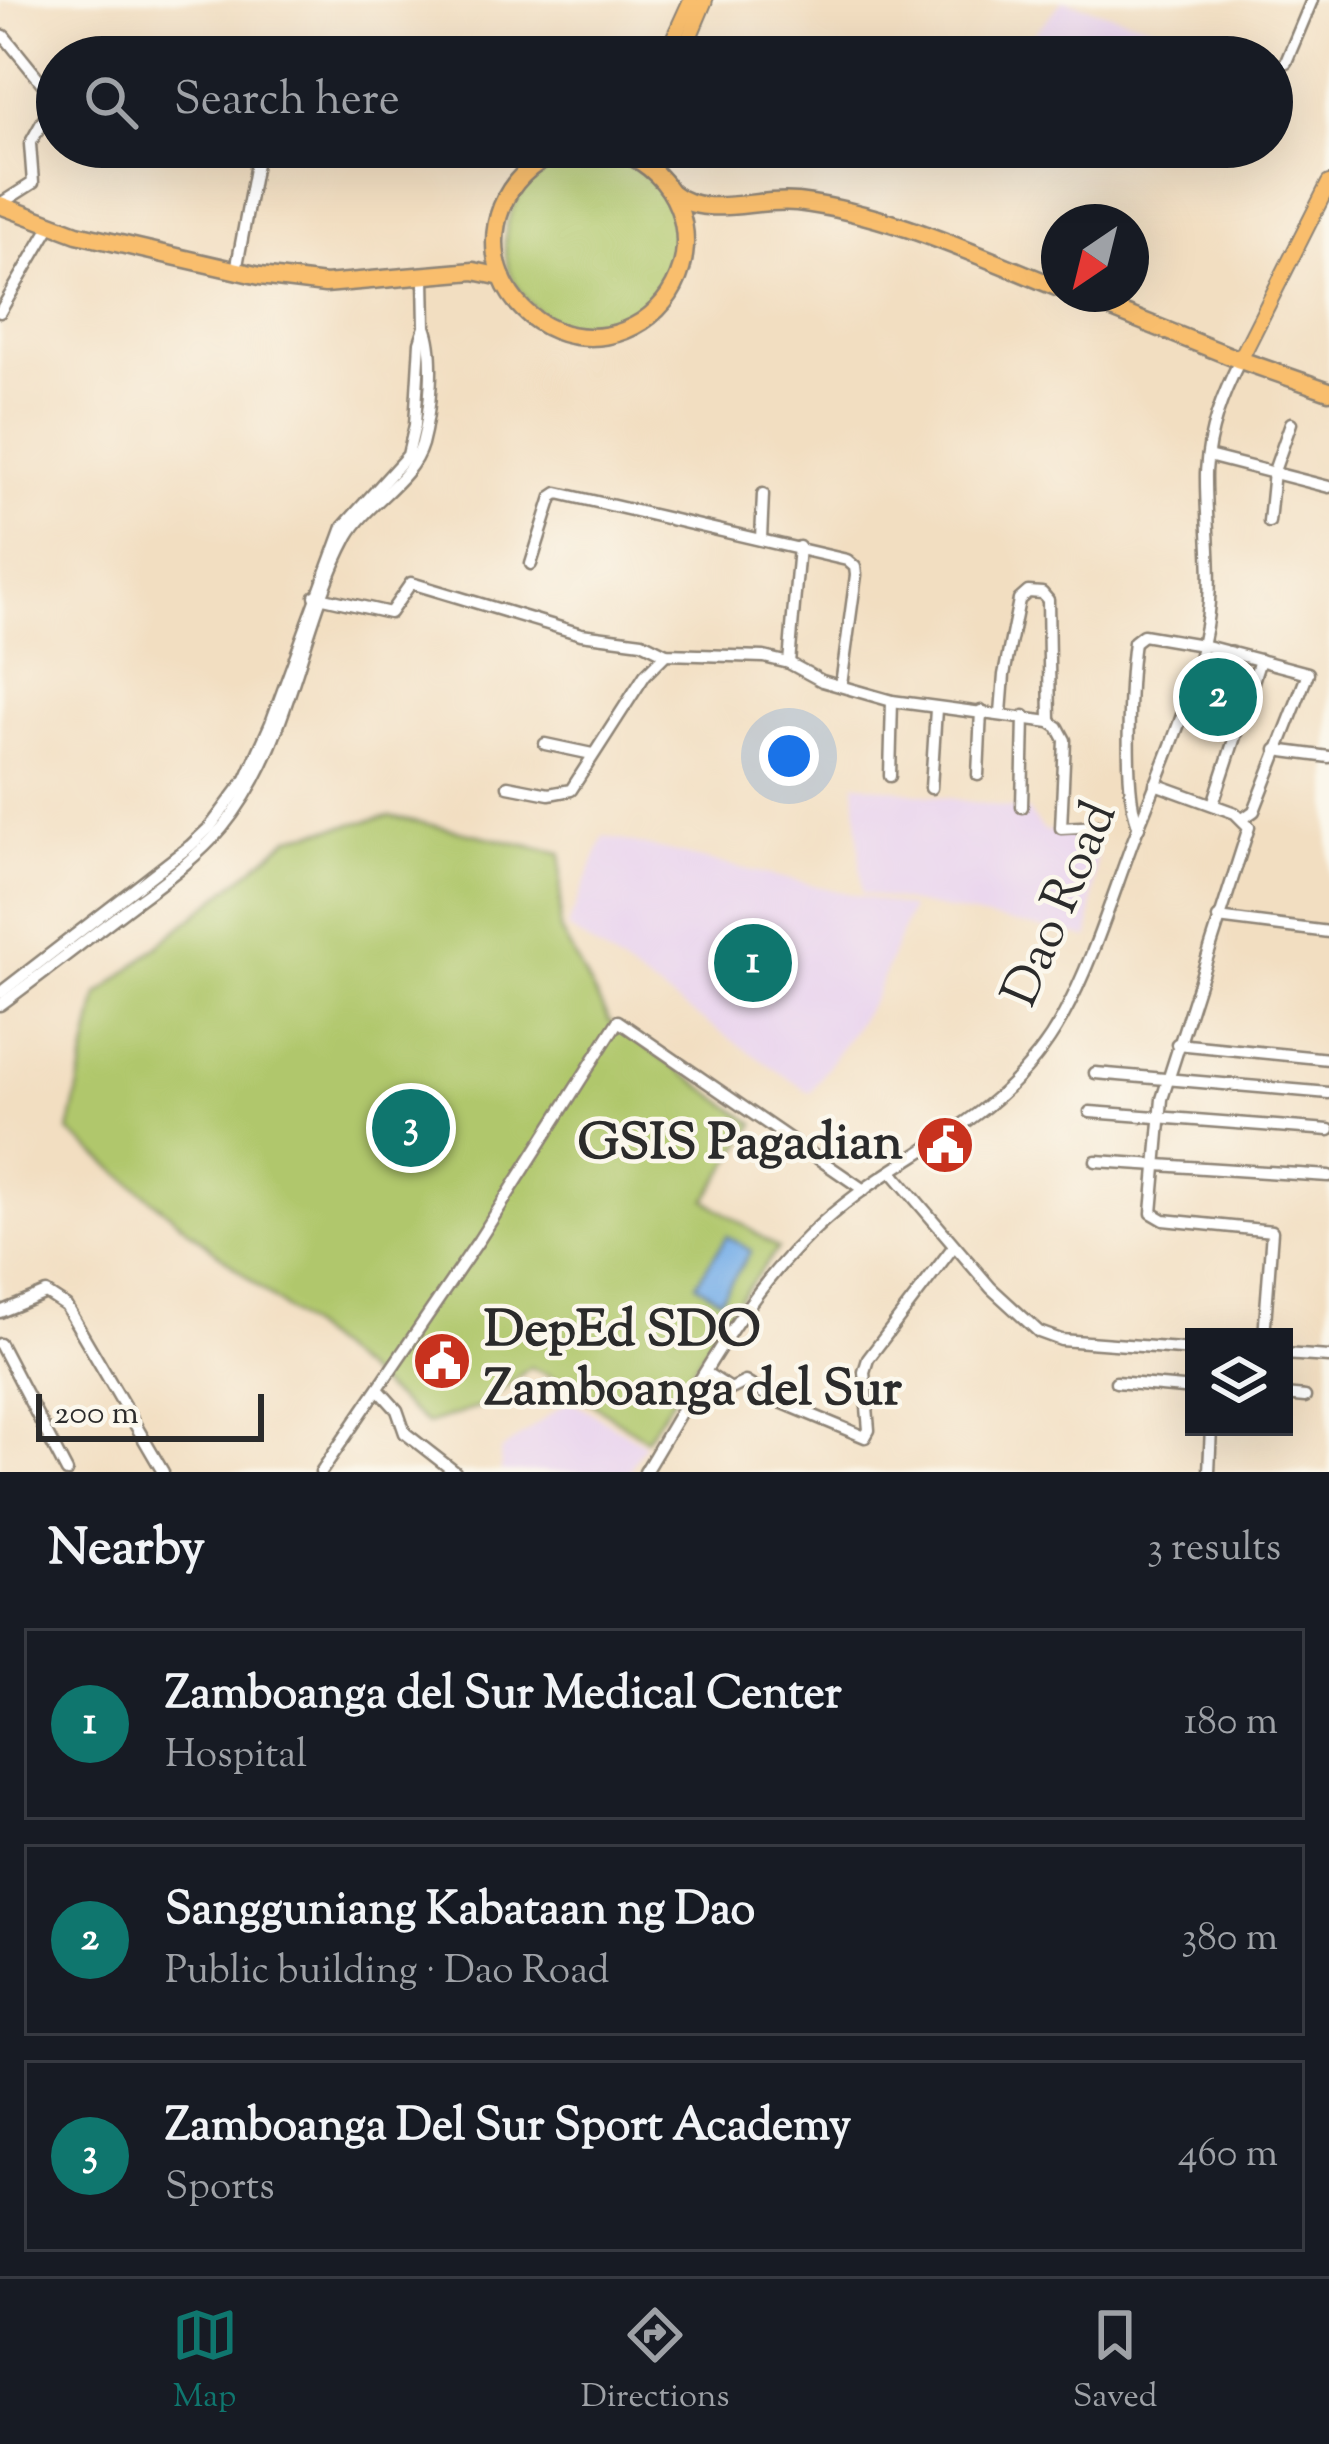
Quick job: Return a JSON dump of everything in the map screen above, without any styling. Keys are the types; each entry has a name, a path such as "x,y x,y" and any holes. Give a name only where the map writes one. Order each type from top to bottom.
{"highway":[{"path":"474,271 495,250 504,200 532,168"},
{"path":"647,168 690,205 793,201 860,212 1041,281"},
{"path":"495,250 502,277 522,308 542,324 577,336 615,334 649,318 673,290 685,254 684,229 671,193"},
{"path":"0,204 51,225 236,271 326,284 474,271 502,277"},
{"path":"684,229 706,207"},
{"path":"1120,312 1329,391"}],"main road":[{"path":"675,36 691,0"},
{"path":"690,36 705,0"},
{"path":"1240,360 1329,183"}],"street":[{"path":"1293,45 1312,0"},
{"path":"4,36 36,76"},
{"path":"0,204 33,183 30,144 36,133"},
{"path":"236,271 255,168"},
{"path":"0,312 51,225"},
{"path":"0,993 210,827 246,779 350,532 411,466 421,447 432,344 425,327 424,278"},
{"name":"Dao Road","path":"645,1472 761,1286 783,1260 864,1190 932,1149 1024,1072 1082,976 1202,645 1209,600 1208,456 1214,422 1240,360"},
{"path":"1269,522 1274,471 1291,423"},
{"path":"1208,456 1329,487"},
{"path":"531,564 557,493 847,560 855,567 841,685"},
{"path":"761,538 764,494"},
{"path":"789,663 799,547"},
{"path":"320,597 390,613 411,583 581,634 642,642 667,654 737,653 789,663 818,680 892,701 1049,722 1065,740 1061,828 1101,826"},
{"path":"1001,713 1019,600 1028,592 1042,593 1048,600 1049,722"},
{"path":"0,1005 218,833 253,785 278,728 320,597"},
{"path":"1139,827 1130,795 1134,642 1152,634 1308,673 1254,811 1244,818"},
{"path":"508,786 566,793 645,675 667,654"},
{"path":"1213,804 1260,660"},
{"path":"890,776 892,701"},
{"path":"931,788 935,709"},
{"path":"978,775 981,712"},
{"path":"1022,807 1024,716"},
{"path":"545,744 592,754"},
{"path":"1276,750 1329,757"},
{"path":"1155,784 1244,818 1249,831 1168,1078 1159,1115 1151,1209 1155,1216 1273,1233 1265,1328"},
{"path":"1218,918 1329,932"},
{"path":"321,1472 618,1021 864,1190"},
{"path":"1177,1044 1329,1059"},
{"path":"1096,1072 1329,1093"},
{"path":"1090,1112 1329,1130"},
{"path":"1096,1161 1329,1176"},
{"path":"892,1172 1025,1321 1049,1337 1185,1348"},
{"path":"706,1373 731,1389 745,1382 771,1398 865,1437 869,1430 864,1372 868,1359 954,1246"},
{"path":"0,1312 46,1293 66,1306 163,1472"},
{"path":"0,1344 67,1472"},
{"path":"1293,1355 1329,1358"},
{"path":"1116,1382 1185,1388"},
{"path":"379,1390 397,1410 405,1433 455,1472"},
{"path":"1293,1396 1305,1397"},
{"path":"1209,1472 1211,1436"}],"shaded area":[{"path":"1063,0 1169,31 1167,36 1033,36"},
{"path":"855,783 1028,811 1044,831 1099,831 1089,938 862,893"},
{"path":"604,836 911,908 874,999 810,1093 567,928"},
{"path":"570,1400 645,1444 628,1472 501,1472 500,1451"}],"green space":[{"path":"547,168 637,168 665,194 678,226 678,260 665,292 641,316 609,329 575,329 543,316 519,292 506,260 511,210 530,181"},
{"path":"390,816 561,853 560,930 609,1021 755,1124 706,1200 778,1248 646,1439 530,1367 483,1406 427,1424 69,1132 98,995 291,837"}],"water":[{"path":"727,1236 751,1251 720,1299 696,1284"}],"place":[{"name":"Sangguniang Kabataan ng Dao","path":"1218,697"},
{"name":"Zamboanga del Sur Medical Center","path":"753,963"},
{"name":"Zamboanga Del Sur Sport Academy","path":"411,1128"},
{"name":"GSIS Pagadian","path":"945,1145"},
{"name":"DepEd SDO Zamboanga del Sur","path":"442,1361"}]}
